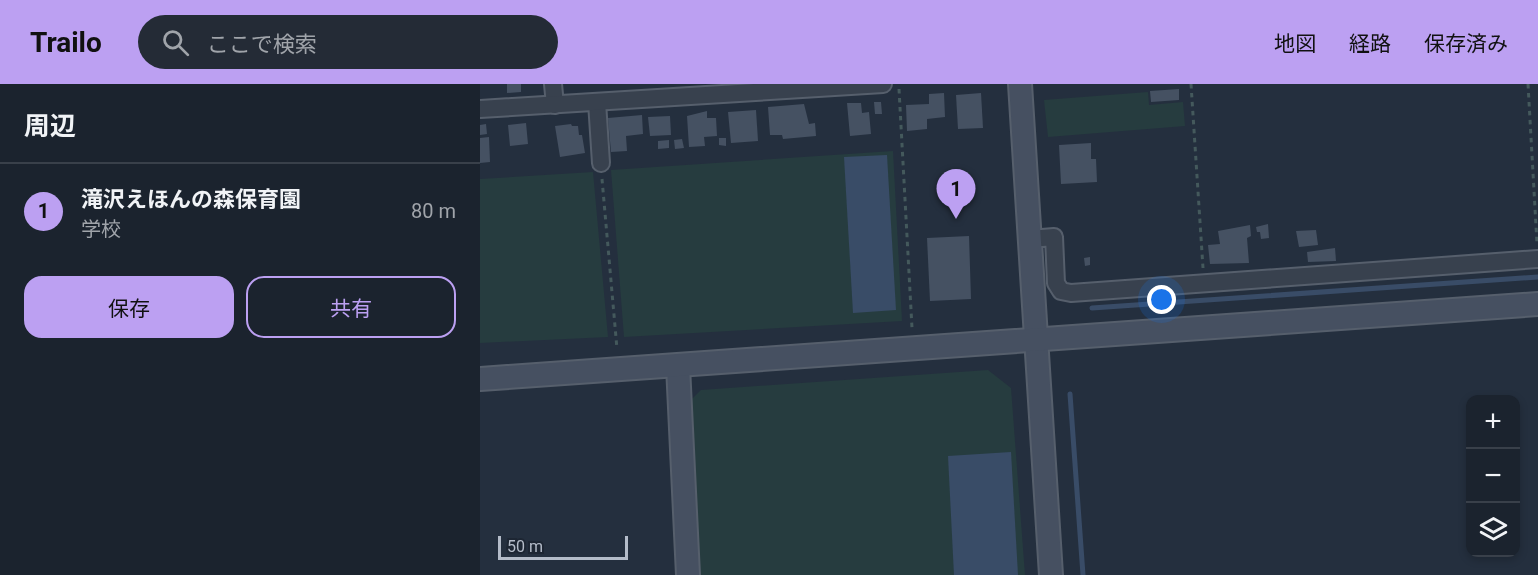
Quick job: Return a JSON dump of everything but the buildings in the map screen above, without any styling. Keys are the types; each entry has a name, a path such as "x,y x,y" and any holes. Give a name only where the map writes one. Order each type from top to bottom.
{"street":[{"path":"554,84 555,105"},
{"path":"480,110 883,84"},
{"path":"1020,84 1051,575"},
{"path":"597,102 601,163"},
{"path":"1030,239 1054,237 1056,283 1061,291 1071,293 1538,259"},
{"path":"480,380 1538,304"},
{"path":"678,366 688,575"}],"path":[{"path":"899,84 912,331"},
{"path":"1191,84 1204,284"},
{"path":"1528,84 1538,254"},
{"path":"601,163 617,351"}],"green space":[{"path":"1148,92 1149,105 1183,102 1185,126 1048,137 1044,100"},
{"path":"893,151 902,321 624,337 611,170"},
{"path":"593,172 608,337 480,343 480,179"},
{"path":"988,370 1011,388 1025,575 700,575 690,401 701,390"}],"water":[{"path":"887,155 896,310 853,313 844,157"},
{"path":"1011,452 1018,575 954,575 948,456"}],"waterway":[{"path":"1092,308 1538,277"},
{"path":"1070,394 1083,575"}],"place":[{"name":"滝沢えほんの森保育園","path":"956,219"}]}
